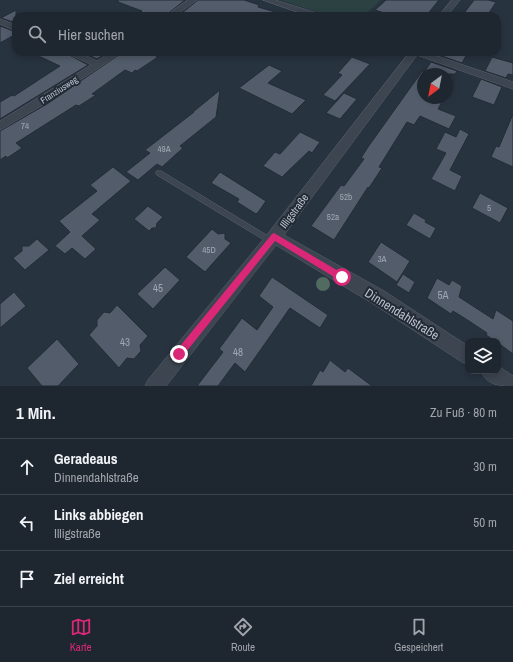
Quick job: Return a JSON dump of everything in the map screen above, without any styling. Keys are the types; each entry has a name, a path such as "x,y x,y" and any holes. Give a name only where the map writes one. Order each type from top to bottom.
{"street":[{"path":"176,12 194,0"},
{"path":"267,0 304,12"},
{"path":"446,12 456,0"},
{"path":"0,21 12,26"},
{"path":"79,56 97,64"},
{"name":"Franziusweg","path":"0,126 42,101 110,56"},
{"name":"Illigstraße","path":"154,386 273,239 413,56"},
{"path":"427,56 513,86"},
{"name":"Dinnendahlstraße","path":"273,239 378,297 465,354"},
{"path":"494,374 512,386"}],"lane":[{"path":"159,173 273,239"}],"green space":[{"path":"280,0 381,0 368,12 318,12"}],"building":[{"path":"118,0 185,0 170,12 140,12 142,11 118,2"},
{"path":"198,0 244,0 259,5 258,7 276,12 183,12"},
{"path":"386,0 439,0 429,12 381,12 375,10"},
{"path":"474,0 488,0 496,2 490,12 465,12"},
{"path":"12,12 12,22 1,18"},
{"path":"0,26 12,30 12,36 0,43"},
{"path":"39,56 71,56 88,65 0,119 0,102 12,95 14,96 60,66"},
{"path":"91,56 102,56 97,59"},
{"path":"117,56 158,57 132,73 125,70 92,94 96,95 79,106 76,105 16,143 22,148 7,158 6,156 0,160 0,131 47,104"},
{"path":"442,56 466,56 462,63"},
{"path":"352,57 370,64 335,101 323,95 342,75 338,73"},
{"path":"492,57 513,63 513,75 508,74 506,78 485,71"},
{"path":"431,62 448,68 427,68"},
{"path":"269,65 282,71 268,83 306,100 292,114 239,88"},
{"path":"453,70 457,71 453,74"},
{"path":"417,78 417,104 441,104 438,109 456,116 449,129 420,116 414,125 407,122 379,167 382,168 334,240 311,226 341,185 344,186 364,159 361,158"},
{"path":"481,79 502,87 494,105 472,97"},
{"path":"220,90 216,117 180,146 183,148 162,167 157,164 138,180 126,172 150,153 145,150"},
{"path":"344,93 357,99 340,119 326,113"},
{"path":"513,114 513,167 491,157 496,146 499,147"},
{"path":"460,129 469,134 450,170 462,176 455,191 431,179 446,153 436,149 445,132 456,137"},
{"path":"300,132 320,142 312,153 309,151 282,177 263,166 275,152 280,154"},
{"path":"113,167 131,181 92,214 100,220 82,236 96,249 85,259 72,248 65,254 55,246 70,232 59,221 97,191 90,185"},
{"path":"220,172 266,201 256,214 237,202 239,199 211,183"},
{"path":"480,193 508,208 500,223 472,208"},
{"path":"148,206 163,217 157,223 156,228 152,228 149,231 134,219"},
{"path":"414,213 426,220 425,222 436,228 430,239 406,225"},
{"path":"212,229 218,234 225,233 225,239 231,243 205,272 186,257"},
{"path":"37,239 49,250 25,270 13,258 22,251 22,246 29,246"},
{"path":"381,242 410,261 397,282 368,262"},
{"path":"165,267 180,280 153,309 137,294"},
{"path":"403,274 415,282 409,293 396,285"},
{"path":"272,277 328,315 320,328 290,308 245,372 235,363 218,386 197,386 223,352 219,349 242,318 257,330 273,307 259,296"},
{"path":"437,278 449,285 452,280 462,286 459,297 493,319 496,310 513,321 513,354 501,345 501,338 490,338 486,335 487,333 469,321 453,311 451,314 427,298"},
{"path":"14,292 26,306 0,328 0,304"},
{"path":"117,305 148,336 140,345 141,351 134,359 127,358 119,368 89,335 97,326 97,320 104,312 110,313"},
{"path":"57,339 79,364 58,386 42,386 27,368"},
{"path":"330,360 345,372 348,368 372,386 311,386 320,370 323,372"}],"route":[{"path":"179,354 274,236 342,277"}]}
